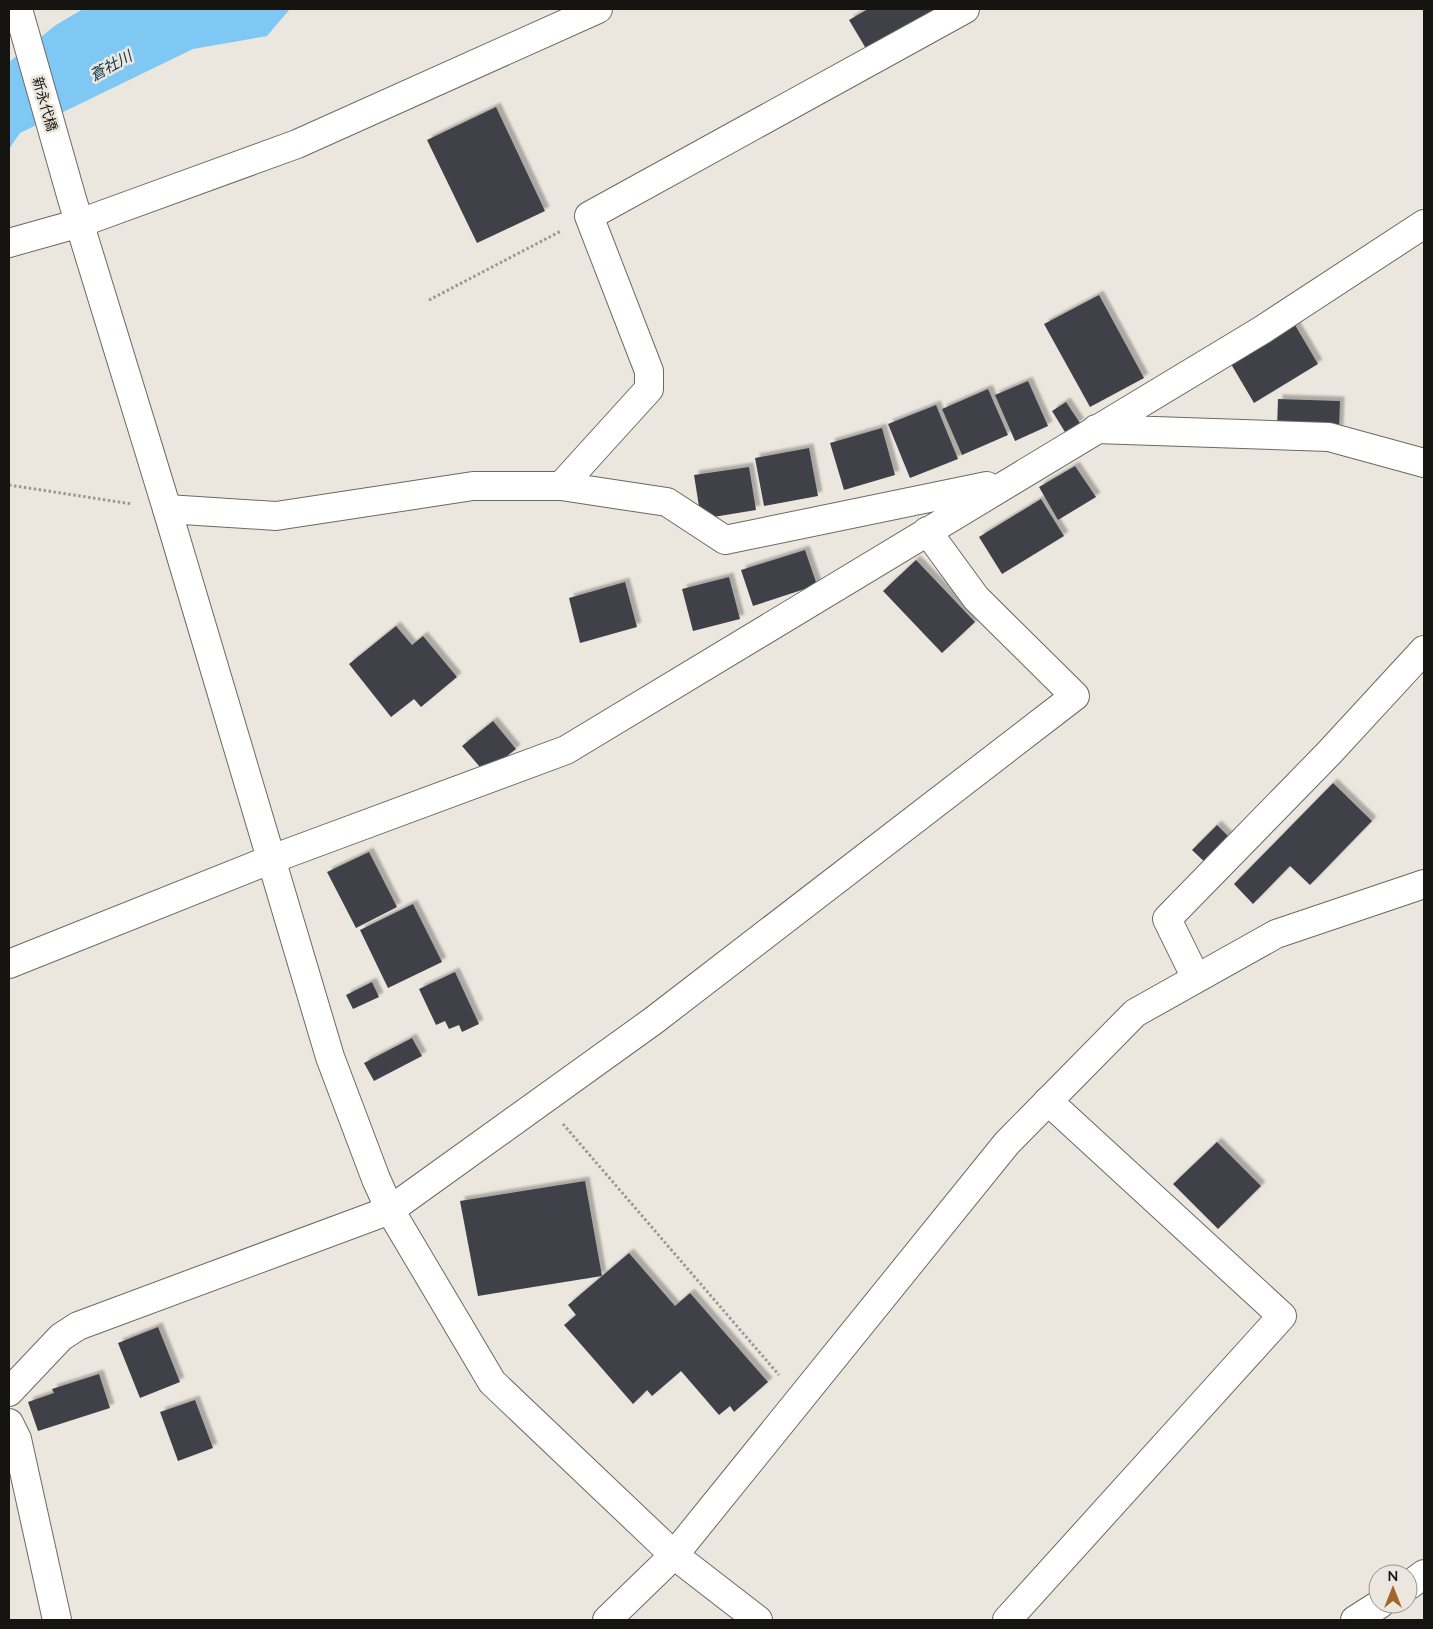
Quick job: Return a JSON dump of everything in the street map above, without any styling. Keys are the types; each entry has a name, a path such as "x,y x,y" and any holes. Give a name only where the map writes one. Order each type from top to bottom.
{"street":[{"name":"新永代橋","path":"18,9 76,211 168,509 330,1057 376,1179 390,1210 492,1382 674,1555 758,1620"},
{"path":"9,244 76,211 297,144 598,9"},
{"path":"561,486 649,389 649,371 588,216 965,9"},
{"path":"9,964 272,859 566,750 927,530 1262,330 1424,224"},
{"path":"1096,429 1329,437 1424,463"},
{"path":"168,509 276,516 473,486 561,486 667,502 725,540 1007,482"},
{"path":"9,1392 61,1337 78,1326 390,1210 661,1016 1074,696 976,598 927,530"},
{"path":"1196,978 1166,919 1335,746 1424,650"},
{"path":"607,1620 674,1555 1007,1143 1135,1013 1276,934 1424,884"},
{"path":"1007,1620 1282,1316 1048,1101"},
{"path":"9,1423 17,1439 57,1620"},
{"path":"1355,1620 1368,1612"}],"path":[{"path":"429,300 588,216"},
{"path":"9,485 168,509"},
{"path":"543,1101 800,1400"}],"water":[{"name":"蒼社川","path":"83,9 290,9 267,36 193,49 20,133 9,149 9,62 56,25"}],"building":[{"path":"868,9 942,9 868,52 849,20"},
{"path":"496,107 545,211 477,243 427,140"},
{"path":"1099,295 1144,378 1090,407 1044,324"},
{"path":"1295,325 1318,364 1254,403 1231,364"},
{"path":"1028,381 1048,426 1015,441 995,395"},
{"path":"988,389 1008,435 962,455 942,409"},
{"path":"1278,399 1340,401 1339,430 1277,428"},
{"path":"1066,402 1080,423 1065,432 1052,411"},
{"path":"936,405 958,459 910,478 888,424"},
{"path":"882,428 895,475 844,490 830,443"},
{"path":"809,448 818,496 764,506 755,458"},
{"path":"1075,466 1096,497 1058,520 1039,487"},
{"path":"749,467 756,510 701,519 694,475"},
{"path":"1041,499 1064,536 1002,574 979,537"},
{"path":"805,550 817,585 753,606 741,570"},
{"path":"916,560 975,622 942,653 883,591"},
{"path":"729,577 740,619 693,631 682,589"},
{"path":"625,582 637,627 580,643 569,598"},
{"path":"396,626 412,645 423,636 457,677 421,707 414,699 391,717 349,664"},
{"path":"493,721 516,749 485,773 462,746"},
{"path":"1333,783 1372,821 1310,885 1290,866 1253,904 1234,884"},
{"path":"1217,825 1235,843 1211,868 1192,850"},
{"path":"369,852 397,907 356,928 327,872"},
{"path":"413,904 442,962 388,988 360,930"},
{"path":"455,972 479,1024 462,1032 459,1025 449,1029 445,1021 436,1025 419,989"},
{"path":"372,982 379,997 353,1009 346,995"},
{"path":"412,1038 422,1056 374,1081 364,1063"},
{"path":"1217,1142 1261,1186 1218,1229 1173,1184"},
{"path":"585,1181 602,1276 478,1296 460,1201"},
{"path":"629,1253 675,1306 690,1293 768,1382 734,1412 730,1406 719,1415 681,1371 652,1396 647,1390 633,1404 564,1325 576,1315 568,1305"},
{"path":"158,1327 180,1382 140,1398 118,1343"},
{"path":"99,1374 110,1408 38,1431 28,1402 54,1393 52,1389"},
{"path":"195,1400 213,1448 178,1461 160,1412"}]}
